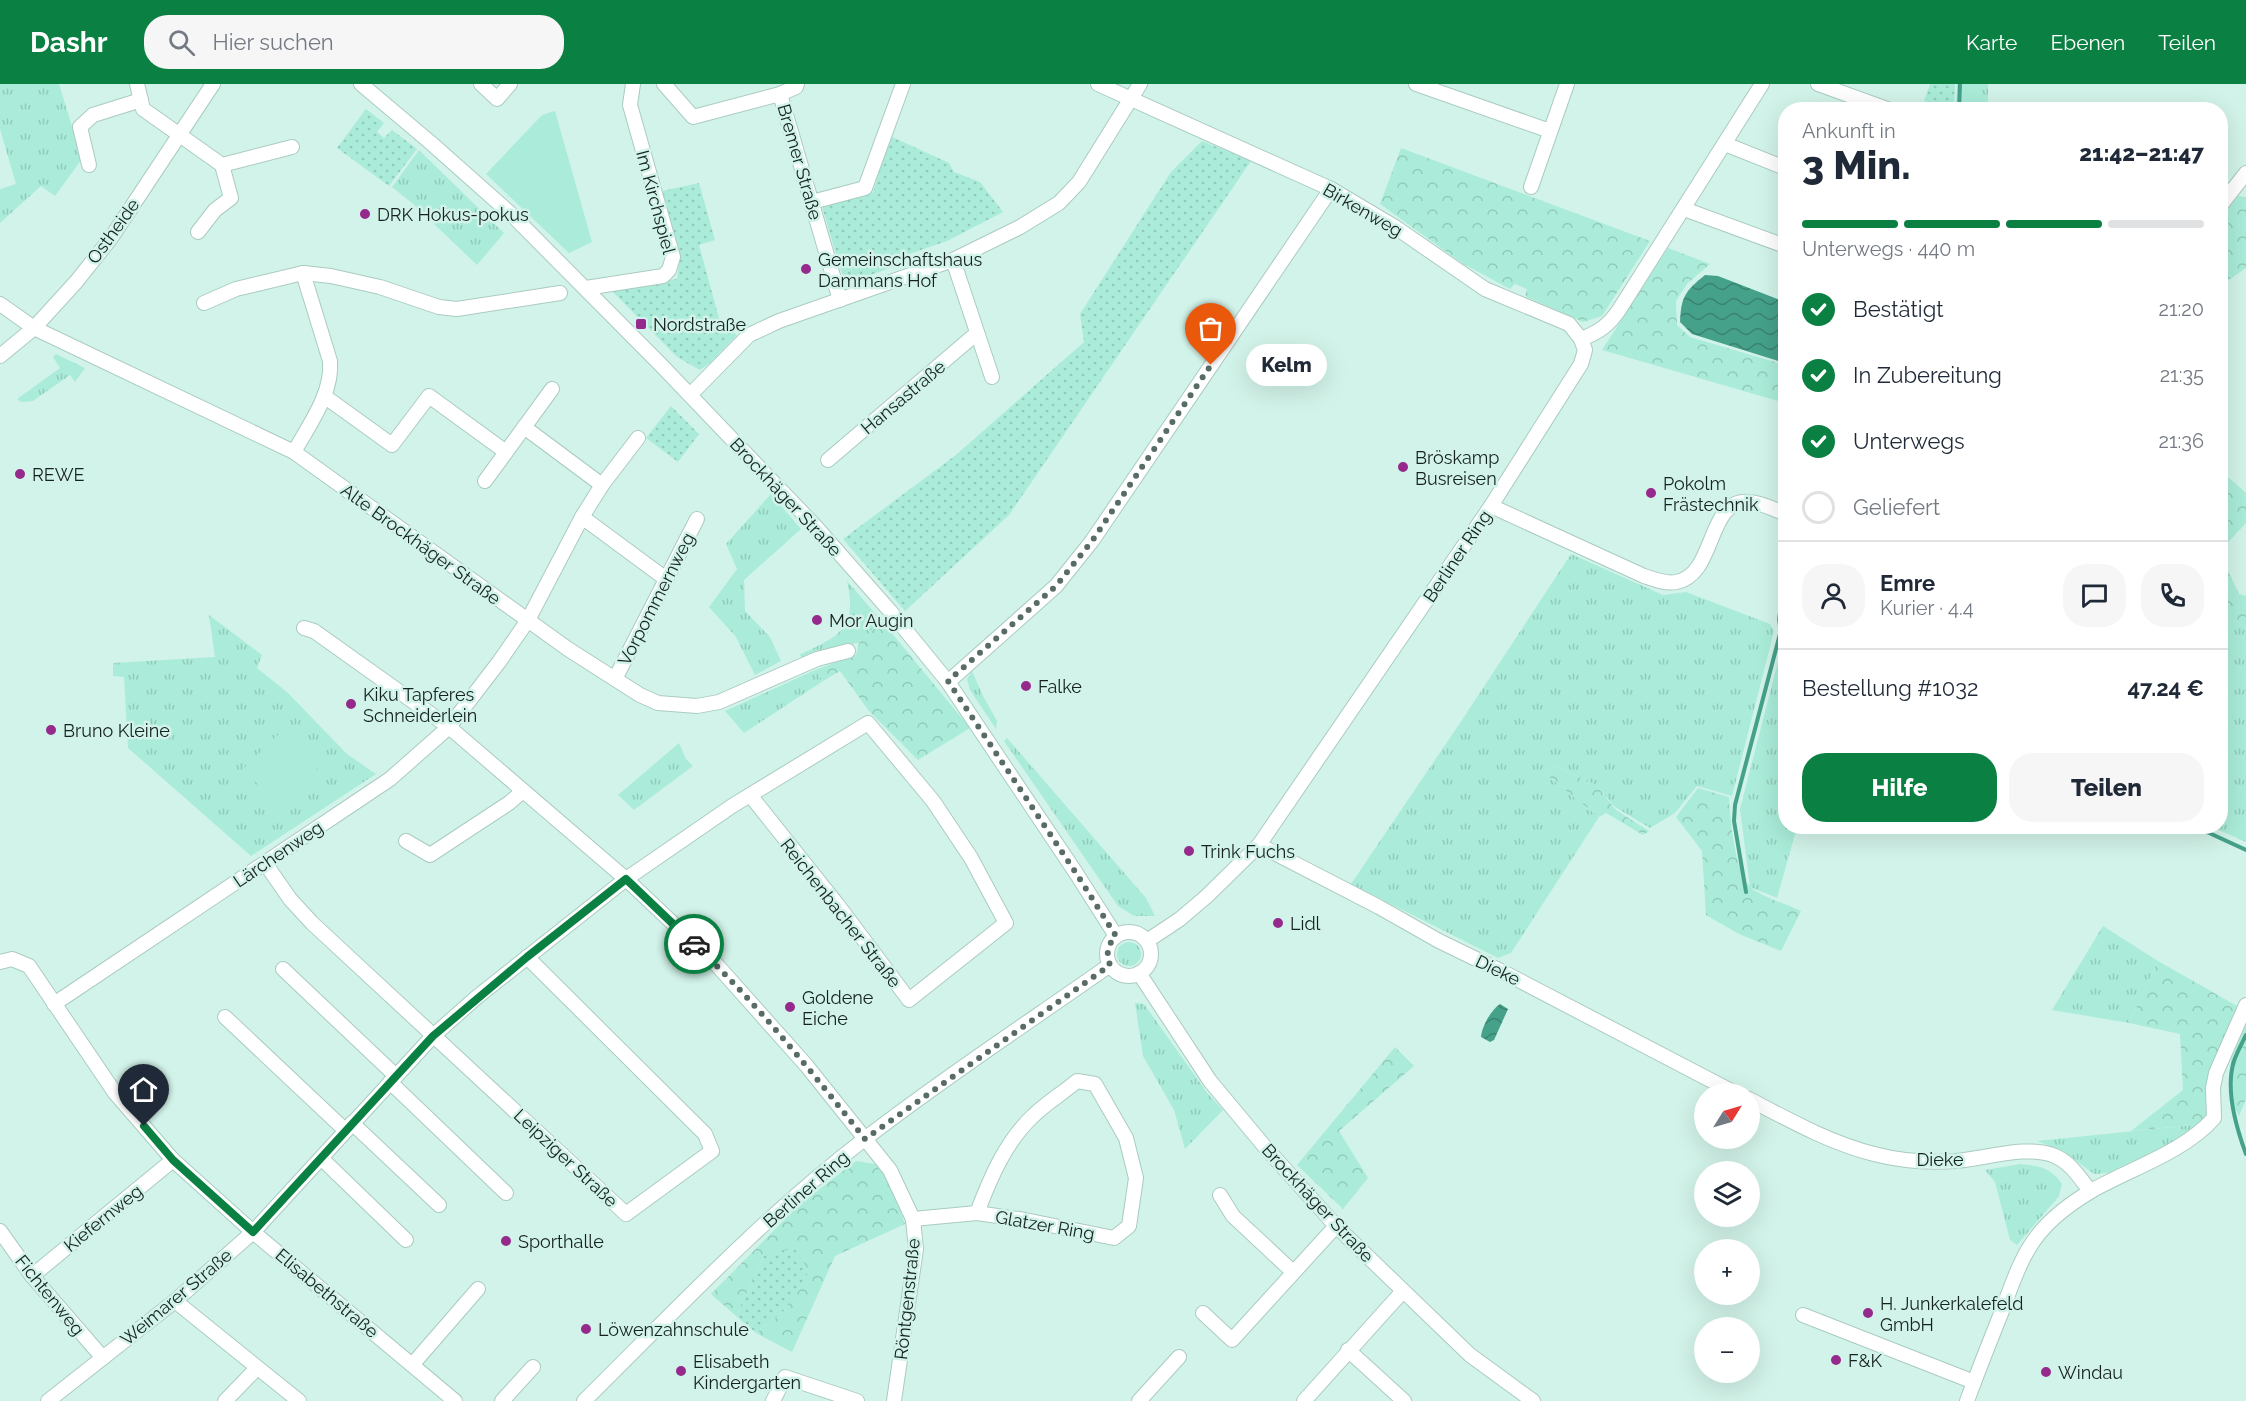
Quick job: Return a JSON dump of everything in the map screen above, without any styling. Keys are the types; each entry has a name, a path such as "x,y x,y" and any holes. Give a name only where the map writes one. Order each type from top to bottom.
{"street":[{"path":"136,84 143,109 222,165 231,198 215,210 198,232"},
{"name":"Brockhäger Straße","path":"354,84 393,111"},
{"name":"Brockhäger Straße","path":"361,84 512,215 586,288 787,495 890,611 948,681 1116,936"},
{"path":"481,84 497,99 510,84"},
{"name":"Im Kirchspiel","path":"586,288 663,276 669,270 673,257 630,105 633,84"},
{"name":"Bremer Straße","path":"664,84 693,117 780,94 796,87 797,84"},
{"path":"812,202 866,188 903,84"},
{"name":"Birkenweg","path":"1098,84 1331,189 1395,227 1485,290 1569,324 1581,339"},
{"path":"690,395 748,335 778,321 953,260 1020,227 1059,202 1079,183 1140,84"},
{"path":"1416,84 1550,131"},
{"path":"1531,187 1567,84"},
{"path":"1581,339 1600,332 1608,325 1762,84"},
{"path":"1818,84 1868,102"},
{"name":"Ostheide","path":"0,356 34,328 76,282 111,238 212,86"},
{"name":"Bremer Straße","path":"780,94 840,300"},
{"path":"89,165 80,127 93,115 141,100"},
{"path":"1725,144 1778,165"},
{"path":"222,165 292,147"},
{"path":"2228,196 2246,172"},
{"path":"948,681 1056,586 1092,541 1331,189"},
{"path":"1684,209 1778,243"},
{"path":"953,260 992,377"},
{"path":"204,303 236,289 303,273 380,286 439,307 457,309 560,293"},
{"path":"294,452 324,396 332,374 303,273"},
{"name":"Alte Brockhäger Straße","path":"0,303 34,328 294,452 528,620 640,695 658,703 697,706 719,702 818,659 848,651"},
{"name":"Hansastraße","path":"828,460 977,333"},
{"name":"Berliner Ring","path":"1147,941 1180,919 1207,896 1259,845 1491,506 1581,364 1585,350 1581,339"},
{"path":"485,481 552,389"},
{"path":"324,396 392,446 429,396 506,452"},
{"path":"524,427 602,485"},
{"name":"Lärchenweg","path":"54,1004 390,779 449,727 499,663 528,620 582,517 602,485 638,438"},
{"path":"1491,506 1644,576 1674,582 1688,578 1697,570 1722,515 1733,506 1747,501 1778,511"},
{"path":"582,517 666,579"},
{"name":"Vorpommernweg","path":"615,679 697,519"},
{"name":"Röntgenstraße","path":"304,628 314,631 449,727 626,879 716,964 806,1065 890,1170 914,1219 916,1249 894,1401"},
{"name":"Reichenbacher Straße","path":"433,1036 527,957 626,879 750,795 868,723 933,801 971,858 1006,923 909,1000 837,904 750,795"},
{"path":"406,841 430,855 509,803 523,791"},
{"name":"Dieke","path":"1259,845 1439,941 1716,1083"},
{"name":"Leipziger Straße","path":"265,863 290,899 312,923 626,1214 712,1151 705,1134 527,957"},
{"path":"1129,932 1142,936 1147,941 1151,956 1145,969 1139,973 1120,974 1110,965 1108,946 1116,936 1129,932"},
{"path":"0,962 12,959 28,966 54,1004"},
{"name":"Berliner Ring","path":"584,1401 697,1288 763,1226 865,1139 1110,965"},
{"path":"283,969 506,1193"},
{"name":"Brockhäger Straße","path":"1139,973 1210,1081 1265,1148 1336,1226 1470,1355 1533,1401"},
{"name":"Elisabethstraße","path":"54,1004 115,1093 173,1160 253,1232 455,1401"},
{"path":"1967,1401 2028,1249 2043,1229 2067,1207 2090,1191 2179,1146 2204,1130 2214,1118 2213,1088 2216,1073 2246,1005"},
{"path":"225,1017 439,1204"},
{"name":"Weimarer Straße","path":"48,1401 175,1300 253,1232 433,1036"},
{"name":"Glatzer Ring","path":"914,1219 977,1213 1114,1238 1129,1226 1136,1178 1126,1138 1095,1084 1077,1081 1032,1116 1005,1151 977,1213"},
{"name":"Dieke","path":"1760,1105 1838,1143 1875,1154 1917,1161 1956,1161 2026,1152 2055,1156 2068,1164 2090,1191"},
{"path":"321,1158 406,1240"},
{"name":"Kiefernweg","path":"32,1276 173,1160"},
{"path":"1220,1195 1233,1216 1293,1272"},
{"path":"1203,1313 1232,1340 1336,1226"},
{"name":"Fichtenweg","path":"0,1231 32,1276 103,1358"},
{"path":"412,1365 478,1289"},
{"path":"1304,1401 1403,1291"},
{"path":"175,1300 299,1401"},
{"path":"1803,1315 1974,1382"},
{"path":"1348,1350 1404,1401"},
{"path":"1139,1401 1179,1357"},
{"path":"502,1401 533,1366"},
{"path":"225,1401 257,1368"},
{"path":"773,1401 784,1377 857,1401"}],"green space":[{"path":"0,84 59,84 82,159 55,196 41,186 0,223 0,189 16,184 0,129"},
{"path":"1930,84 1955,84 1954,102 1924,101"},
{"path":"1957,84 1988,84 1988,102 1956,102"},
{"path":"366,109 384,123 377,132 384,138 392,130 417,149 389,186 337,148"},
{"path":"555,111 592,242 569,253 486,174 542,115"},
{"path":"890,136 949,163 954,172 980,182 1003,212 947,241 898,258 890,268 845,284 822,207 873,192"},
{"path":"1202,141 1251,161 1009,515 905,611 843,539 956,455 1084,342 1080,314 1171,172"},
{"path":"1401,148 1650,241 1602,316 1583,322 1525,296 1527,289 1515,284 1510,289 1462,263 1380,204"},
{"path":"419,150 504,233 477,265 392,187"},
{"path":"699,183 715,240 699,245 720,322 737,335 700,370 677,357 611,290 677,279 680,258 658,192"},
{"path":"2238,196 2246,197 2246,268 2228,280 2228,209"},
{"path":"1668,248 1710,264 1687,284 1676,301 1677,325 1690,337 1778,363 1778,401 1602,350"},
{"path":"56,354 85,368 75,382 70,375 33,401 21,402 17,399 60,368 53,357"},
{"path":"671,406 699,434 678,462 646,438"},
{"path":"2228,477 2246,493 2246,496 2228,488"},
{"path":"2228,488 2246,496 2246,523 2228,542"},
{"path":"771,494 801,529 744,580 745,611 770,637 781,661 755,675 736,637 709,607 737,569 726,544"},
{"path":"1571,554 1663,595 1686,592 1770,624 1774,631 1732,796 1697,786 1675,813 1650,828 1615,807 1596,785 1556,766 1548,776 1599,817 1511,953 1498,958 1351,884"},
{"path":"2228,571 2239,594 2246,596 2246,627 2228,617"},
{"path":"847,581 881,620 859,643 840,645 803,658 799,655 835,636 847,621 850,597"},
{"path":"209,615 262,655 257,668 288,693 347,754 376,774 251,856 128,748 124,677 113,676 113,663 215,657"},
{"path":"2228,617 2246,627 2246,842 2228,834"},
{"path":"881,620 970,728 918,760 869,711 840,671 823,681 815,670 856,655 859,643"},
{"path":"1778,661 1778,834 1795,834 1777,898 1750,887 1740,809"},
{"path":"815,670 823,681 744,733 725,711"},
{"path":"972,671 997,721 996,729 970,690 967,679"},
{"path":"288,725 324,762 279,806 243,769"},
{"path":"1007,738 1146,898 1155,916 1134,916 1118,906 1004,741"},
{"path":"679,743 686,759 693,766 634,810 618,795"},
{"path":"1556,766 1596,785 1616,810 1649,831 1643,835 1606,813 1599,817 1548,776"},
{"path":"1698,788 1729,797 1738,861 1748,884 1759,893 1801,911 1781,951 1739,934 1706,915 1702,851 1676,817"},
{"path":"2103,926 2158,961 2129,1023 2052,1010"},
{"path":"1129,942 1134,943 1140,949 1140,959 1134,965 1129,966 1124,965 1118,959 1117,954 1118,949 1124,943"},
{"path":"2158,961 2237,1006 2210,1080 2209,1111 2203,1124 2131,1131 2183,1090 2180,1034 2129,1023"},
{"path":"1135,1003 1144,1004 1208,1094 1223,1110 1185,1149 1174,1110 1143,1056"},
{"path":"2246,1024 2246,1099 2239,1116 2230,1098 2231,1060"},
{"path":"1395,1047 1414,1066 1339,1131 1368,1178 1343,1209 1297,1165"},
{"path":"2203,1124 2187,1136 2112,1173 2094,1174 2063,1151 2037,1141"},
{"path":"856,1161 875,1164 890,1183 905,1224 835,1256 792,1352 756,1333 786,1309 765,1254 736,1316 711,1294 798,1206"},
{"path":"2020,1164 2044,1168 2058,1178 2062,1184 2059,1196 2017,1245 2010,1240 1995,1182 1985,1170"},
{"path":"794,1248 809,1271 786,1309 756,1333 736,1316 765,1254"}],"water":[{"path":"1705,275 1718,276 1778,299 1778,361 1692,334 1680,322 1683,300"},
{"path":"1500,1004 1508,1009 1494,1040 1490,1042 1481,1037 1482,1033 1490,1014"}],"waterway":[{"path":"1959,102 1960,84"},
{"path":"1746,892 1734,821 1735,805 1778,641"},
{"path":"2211,834 2246,850"},
{"path":"2246,1035 2234,1061 2231,1084 2235,1120 2246,1154"}],"way so far":[{"path":"694,944 716,964 806,1065 865,1139 1110,965 1108,946 1116,936 948,681 1056,586 1092,541 1211,365"}],"place":[{"name":"DRK Hokus-pokus","path":"365,214"},
{"name":"Gemeinschaftshaus Dammans Hof","path":"806,269"},
{"name":"Nordstraße","path":"641,324"},
{"name":"Kelm","path":"1211,365"},
{"name":"Bröskamp Busreisen","path":"1403,467"},
{"name":"REWE","path":"20,474"},
{"name":"Pokolm Frästechnik","path":"1651,493"},
{"name":"Mor Augin","path":"817,620"},
{"name":"Falke","path":"1026,686"},
{"name":"Kiku Tapferes Schneiderlein","path":"351,704"},
{"name":"Bruno Kleine","path":"51,730"},
{"name":"Trink Fuchs","path":"1189,851"},
{"name":"Lidl","path":"1278,923"},
{"name":"Goldene Eiche","path":"790,1007"},
{"name":"Sporthalle","path":"506,1241"},
{"name":"H. Junkerkalefeld GmbH","path":"1868,1313"},
{"name":"Löwenzahnschule","path":"586,1329"},
{"name":"F&K","path":"1836,1360"},
{"name":"Elisabeth Kindergarten","path":"681,1371"},
{"name":"Windau","path":"2046,1372"}],"route":[{"path":"144,1126 173,1160 253,1232 433,1036 477,997 626,879 694,944"}]}
